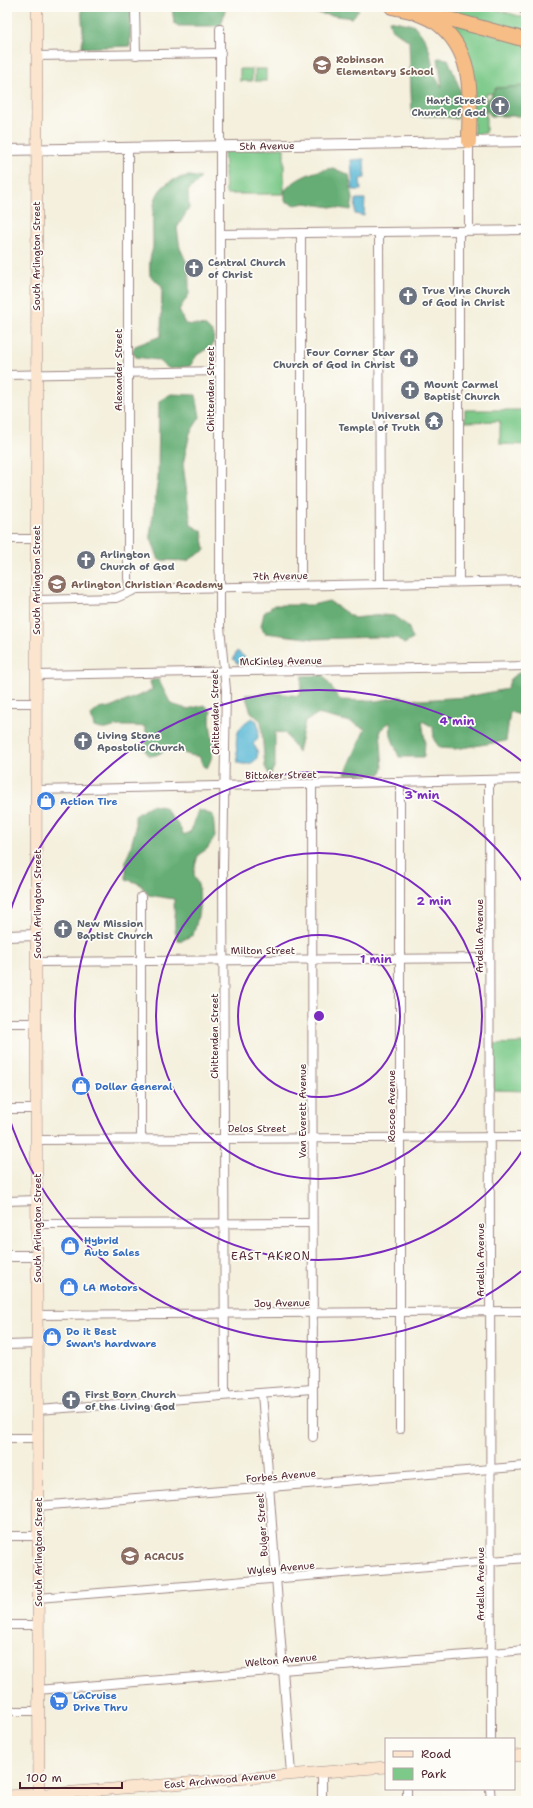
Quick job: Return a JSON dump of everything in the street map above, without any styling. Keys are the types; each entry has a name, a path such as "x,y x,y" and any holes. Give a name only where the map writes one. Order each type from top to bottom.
{"highway":[{"path":"392,7 457,21 526,40"},
{"path":"412,11 436,22 449,35 463,54 469,77 469,142"}],"main road":[{"name":"South Arlington Street","path":"37,7 36,1022 38,1410 37,1625 39,1798"},
{"path":"515,1756 526,1755"},
{"name":"East Archwood Avenue","path":"7,1796 39,1798 291,1774 385,1767"}],"street":[{"path":"135,7 136,55"},
{"name":"Chittenden Street","path":"220,30 220,626 225,673 224,1395"},
{"path":"36,56 221,53"},
{"name":"5th Avenue","path":"7,150 526,141"},
{"path":"469,142 469,230"},
{"name":"Alexander Street","path":"128,148 128,578 130,591"},
{"path":"221,234 526,230"},
{"path":"459,231 459,582"},
{"path":"379,232 380,584"},
{"path":"301,233 301,585"},
{"path":"7,375 220,371"},
{"path":"7,539 36,539"},
{"name":"7th Avenue","path":"37,600 116,598 137,589 526,581"},
{"name":"McKinley Avenue","path":"36,675 225,673 526,666"},
{"path":"7,704 37,703"},
{"name":"Bittaker Street","path":"37,790 526,779"},
{"name":"Ardella Avenue","path":"489,780 490,1738"},
{"name":"Roscoe Avenue","path":"400,782 400,1429"},
{"name":"Van Everett Avenue","path":"312,784 313,1437"},
{"path":"141,897 141,1139"},
{"path":"7,936 36,935"},
{"name":"Milton Street","path":"37,962 489,958"},
{"path":"7,1023 36,1022"},
{"path":"7,1109 37,1109"},
{"name":"Delos Street","path":"37,1140 526,1137"},
{"path":"7,1201 37,1200"},
{"path":"37,1224 312,1223"},
{"path":"7,1256 37,1256"},
{"name":"Joy Avenue","path":"37,1315 526,1311"},
{"path":"7,1345 37,1344"},
{"path":"38,1410 312,1389"},
{"name":"Bulger Street","path":"262,1393 291,1774"},
{"path":"7,1438 37,1438"},
{"name":"Forbes Avenue","path":"38,1506 526,1466"},
{"path":"7,1536 38,1536"},
{"name":"Wyley Avenue","path":"38,1598 526,1558"},
{"path":"7,1625 37,1625"},
{"name":"Welton Avenue","path":"38,1690 526,1650"},
{"path":"7,1711 38,1711"},
{"path":"322,1772 322,1801"},
{"path":"406,1790 407,1801"},
{"path":"490,1790 491,1801"}],"green space":[{"path":"81,7 131,7 130,46 82,48 83,32"},
{"path":"172,7 229,7 225,11 221,26 178,26 174,23"},
{"path":"271,7 342,7 359,10 352,18"},
{"path":"421,7 487,7 526,18 526,33"},
{"path":"389,20 414,25 425,39 430,52 434,75 442,87 438,58 448,59 460,89 462,108 457,119 438,116 412,117 409,41 391,28"},
{"path":"444,20 526,44 526,86 496,88 493,93 486,94 486,133 474,134 472,78"},
{"path":"240,69 252,69 252,81 240,81"},
{"path":"255,69 266,69 266,81 255,81"},
{"path":"526,86 526,116 491,116 484,107 496,88"},
{"path":"284,148 284,194 226,194 224,150"},
{"path":"333,168 349,175 353,199 351,210 305,203 295,205 285,201 285,190 290,185 313,173"},
{"path":"189,176 201,178 188,191 189,208 177,228 180,248 186,261 189,277 189,294 179,310 185,324 206,326 214,334 213,345 197,355 190,366 170,369 157,360 136,357 132,351 135,346 161,336 162,286 150,276 150,258 153,247 153,210 155,200 159,192 166,185 175,179"},
{"path":"171,394 196,395 200,417 190,433 183,464 191,525 202,531 205,550 187,561 159,560 150,536 158,478 159,401"},
{"path":"465,410 526,410 526,445 500,444 500,421 465,422"},
{"path":"329,601 354,618 382,615 394,616 408,626 413,639 404,644 397,638 377,637 315,639 265,633 261,626 264,613 274,605 312,605"},
{"path":"520,672 526,676 526,720 524,716 510,712 506,741 455,749 440,748 434,740 433,727 422,721 425,740 424,757 399,757 391,736 390,722 380,730 383,768 381,774 345,774 365,729 351,722 317,714 305,722 298,752 285,733 275,732 275,765 270,776 265,767 261,721 251,712 245,695 276,693 300,696 302,676 323,675 340,700 376,701 399,697 420,700 466,697 507,689 511,678"},
{"path":"158,679 171,704 187,709 205,705 211,711 210,719 213,752 207,768 203,766 199,756 170,749 156,755 149,756 145,750 147,736 145,727 119,726 105,729 94,727 91,715 98,709 112,707 152,690 150,681"},
{"path":"151,805 164,807 184,835 191,831 198,810 213,815 215,837 207,849 198,855 194,871 200,894 199,912 196,924 193,935 181,941 178,940 175,931 174,899 148,895 140,884 126,879 126,859 135,831 135,816"},
{"path":"526,1043 526,1091 493,1090 493,1044"}],"water":[{"path":"364,159 365,178 360,179 361,190 353,190 351,160"},
{"path":"356,199 365,199 364,216 355,214"},
{"path":"237,651 246,658 238,664 233,659"},
{"path":"252,718 257,721 259,733 253,744 258,753 257,757 256,760 249,764 238,763 236,743 238,732 246,722"}],"place":[{"name":"Robinson Elementary School","path":"322,65"},
{"name":"Hart Street Church of God","path":"500,106"},
{"name":"Central Church of Christ","path":"194,268"},
{"name":"True Vine Church of God in Christ","path":"408,296"},
{"name":"Four Corner Star Church of God in Christ","path":"409,358"},
{"name":"Mount Carmel Baptist Church","path":"410,390"},
{"name":"Universal Temple of Truth","path":"434,421"},
{"name":"Arlington Church of God","path":"86,560"},
{"name":"Arlington Christian Academy","path":"57,584"},
{"name":"Living Stone Apostolic Church","path":"83,741"},
{"name":"Action Tire","path":"46,801"},
{"name":"New Mission Baptist Church","path":"63,929"},
{"name":"Dollar General","path":"81,1086"},
{"name":"Hybrid Auto Sales","path":"70,1246"},
{"name":"LA Motors","path":"69,1287"},
{"name":"Do it Best Swan's hardware","path":"52,1337"},
{"name":"First Born Church of the Living God","path":"71,1400"},
{"name":"ACACUS","path":"130,1556"},
{"name":"LaCruise Drive Thru","path":"59,1701"}],"district":[{"name":"EAST AKRON","path":"271,1256"}]}
